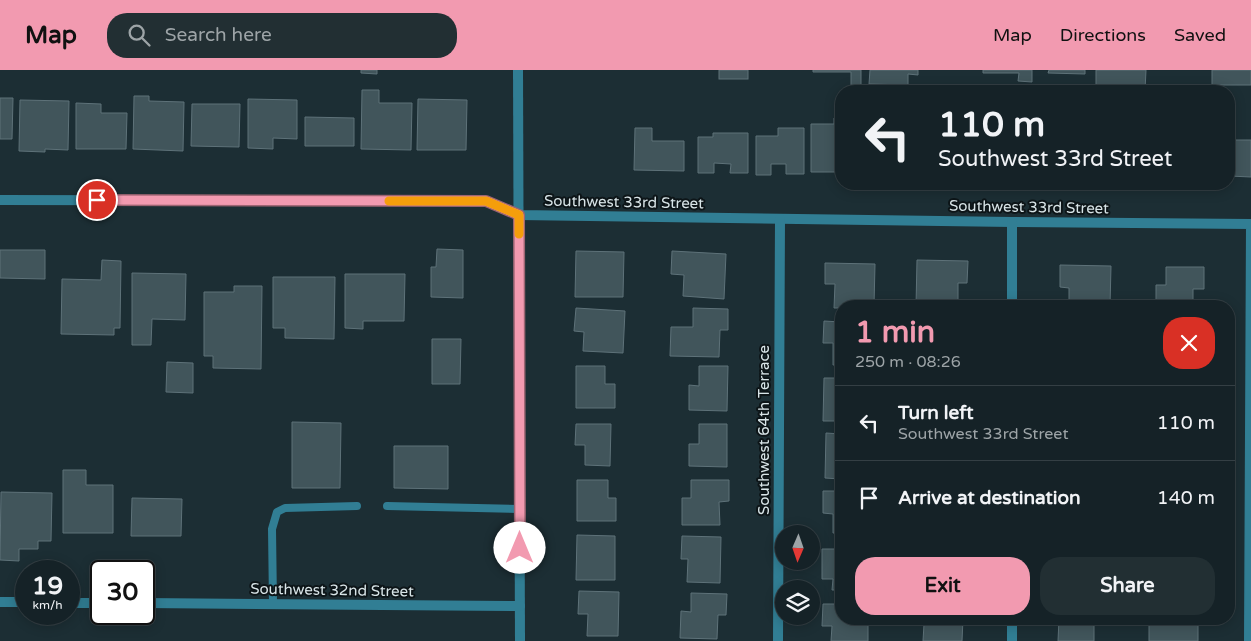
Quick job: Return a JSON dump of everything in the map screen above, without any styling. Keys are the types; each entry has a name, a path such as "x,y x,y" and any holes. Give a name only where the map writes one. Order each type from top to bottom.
{"street":[{"path":"518,70 520,641"},
{"name":"Southwest 33rd Street","path":"0,200 486,201 519,215 1251,224"},
{"name":"Southwest 64th Terrace","path":"778,641 780,219"},
{"path":"1012,222 1012,300"},
{"path":"1249,641 1251,224"},
{"path":"0,602 15,602"},
{"name":"Southwest 32nd Street","path":"155,603 520,606"},
{"path":"1012,625 1012,641"}],"lane":[{"path":"273,604 272,528 277,512 285,508 357,506"},
{"path":"387,506 519,509"}],"building":[{"path":"361,70 377,70 377,74 361,73"},
{"path":"719,70 748,70 748,79 719,79"},
{"path":"813,70 861,70 861,85 851,85 851,72 813,72"},
{"path":"870,70 918,70 918,75 908,74 908,85 869,84"},
{"path":"983,70 1032,70 1032,82 1018,81 1019,73 983,73"},
{"path":"1049,70 1085,70 1085,74 1048,73"},
{"path":"1096,70 1146,70 1145,85 1096,85"},
{"path":"1212,70 1251,70 1251,85 1212,85"},
{"path":"362,90 379,90 379,103 412,103 411,150 361,149"},
{"path":"134,96 149,96 149,101 184,102 183,151 133,149"},
{"path":"0,98 13,98 12,139 0,139"},
{"path":"248,99 297,100 297,139 273,138 273,149 248,148"},
{"path":"418,99 467,100 466,150 417,150"},
{"path":"20,100 69,101 68,150 45,149 45,152 19,151"},
{"path":"76,103 101,104 101,113 127,113 126,149 76,149"},
{"path":"192,104 240,104 239,147 191,146"},
{"path":"305,117 354,118 354,146 305,146"},
{"path":"835,118 835,172 811,172 811,124 834,124"},
{"path":"635,128 652,128 652,141 684,141 684,171 634,170"},
{"path":"778,128 804,128 804,174 786,174 786,164 771,164 771,175 756,175 756,136 778,136"},
{"path":"713,133 748,133 748,173 730,173 731,164 714,163 714,173 698,173 698,137 713,137"},
{"path":"1235,140 1251,140 1251,177 1235,176"},
{"path":"437,249 463,250 463,298 431,297 431,267 436,267"},
{"path":"0,250 45,250 45,279 0,278"},
{"path":"576,251 624,252 623,297 575,297"},
{"path":"672,251 726,254 724,299 683,296 684,275 671,274"},
{"path":"102,260 121,261 120,328 114,328 114,335 61,334 62,279 101,280"},
{"path":"917,260 968,261 967,283 958,283 958,300 916,300"},
{"path":"825,263 875,264 874,300 835,300 834,308 835,284 825,284"},
{"path":"1060,265 1111,266 1110,300 1069,300 1069,288 1060,287"},
{"path":"1166,267 1204,267 1204,289 1193,289 1193,300 1156,300 1156,285 1166,285"},
{"path":"132,273 186,274 185,320 152,319 151,345 132,345"},
{"path":"345,274 405,274 404,321 363,321 363,329 345,328"},
{"path":"273,277 335,277 334,339 285,338 285,328 273,328"},
{"path":"234,286 262,286 261,369 213,368 213,356 204,356 204,292 234,292"},
{"path":"576,308 625,311 623,353 583,351 584,332 574,331"},
{"path":"693,308 728,309 728,330 720,330 719,357 670,356 671,327 693,327"},
{"path":"824,321 835,322 835,365 833,365 833,343 823,343"},
{"path":"432,339 461,339 460,384 432,384"},
{"path":"167,362 193,363 193,393 166,392"},
{"path":"576,366 605,366 605,384 615,384 615,408 576,408"},
{"path":"699,366 728,366 727,411 689,410 689,385 699,386"},
{"path":"824,378 835,378 835,421 823,421"},
{"path":"292,422 341,423 340,488 292,488"},
{"path":"576,424 611,424 610,466 585,465 585,445 575,445"},
{"path":"699,424 727,424 727,467 689,466 689,444 699,444"},
{"path":"826,433 835,434 835,479 825,478"},
{"path":"394,446 448,446 448,489 394,488"},
{"path":"63,470 86,470 86,485 113,485 113,533 63,533"},
{"path":"577,480 608,480 608,498 616,498 616,521 577,521"},
{"path":"691,480 729,480 729,501 719,502 720,525 682,525 682,498 691,498"},
{"path":"823,491 835,491 835,533 833,533 833,514 823,513"},
{"path":"1,492 52,493 51,541 38,541 38,549 19,549 19,560 0,560"},
{"path":"132,498 182,499 181,536 131,536"},
{"path":"577,535 615,536 615,580 576,580"},
{"path":"682,536 721,537 720,583 687,582 688,559 681,559"},
{"path":"822,549 835,549 835,590 832,590 833,579 822,579"},
{"path":"579,591 619,592 618,636 587,636 588,614 578,614"},
{"path":"691,593 727,594 726,615 718,615 717,639 680,638 681,611 691,612"},
{"path":"823,604 835,604 835,625 868,625 868,641 831,641 832,626 822,626"},
{"path":"924,625 963,625 962,641 923,641"},
{"path":"1059,625 1094,625 1094,641 1058,641"},
{"path":"1149,625 1198,625 1198,641 1149,641"}],"slow traffic":[{"path":"389,201 486,201 519,215 519,234"}],"route":[{"path":"97,200 486,201 519,215 520,548"}]}
